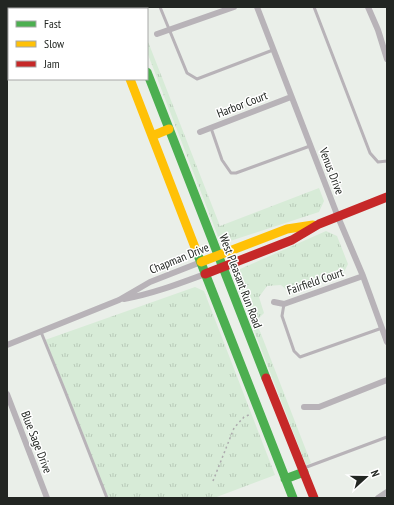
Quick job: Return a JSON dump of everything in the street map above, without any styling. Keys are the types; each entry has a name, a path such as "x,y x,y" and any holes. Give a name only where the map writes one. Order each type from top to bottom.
{"main road":[{"name":"West Pleasant Run Road","path":"148,75 314,498"},
{"path":"130,80 293,498"},
{"path":"152,136 169,129"},
{"name":"Chapman Drive","path":"201,262 287,230 319,224 387,197"},
{"name":"Chapman Drive","path":"205,274 292,240 319,224"},
{"path":"285,479 303,471"}],"street":[{"path":"157,34 234,7"},
{"name":"Venus Drive","path":"257,7 310,146 363,276 387,342"},
{"path":"368,7 378,30 387,59"},
{"name":"Harbor Court","path":"200,132 292,97"},
{"name":"Chapman Drive","path":"7,345 118,300 150,282 201,262"},
{"name":"Chapman Drive","path":"118,300 141,296 205,274"},
{"name":"Fairfield Court","path":"274,302 284,304 363,276"},
{"path":"304,407 319,407 387,380"},
{"name":"Blue Sage Drive","path":"7,394 47,498"},
{"path":"378,498 387,492"}],"lane":[{"path":"160,7 187,73 197,78 273,50"},
{"path":"314,7 370,153 378,162 387,161"},
{"path":"211,128 222,160 231,173 236,173 310,146"},
{"path":"284,304 282,316 294,351 300,357 382,328"},
{"path":"41,332 66,391 107,498"},
{"path":"303,471 387,437"}],"path":[{"path":"213,481 234,428 244,417 258,411"}],"green space":[{"path":"148,42 220,226 319,188 324,201 319,212 227,242 219,239 148,55"},
{"path":"326,231 337,236 348,264 343,274 291,294 281,285 267,286 259,297 264,313 256,321 311,463 306,465 234,279 238,270"},
{"path":"195,287 204,291 275,475 214,498 106,498 45,340"}],"traffic: fast":[{"path":"148,75 266,378"},
{"path":"196,250 293,498"},
{"path":"285,479 304,472"}],"traffic: slow":[{"path":"130,80 196,250"},
{"path":"152,136 169,129"},
{"path":"201,262 287,229 313,225"}],"traffic: jam":[{"path":"205,274 292,240 319,224 387,197"},
{"path":"266,378 314,498"}]}
